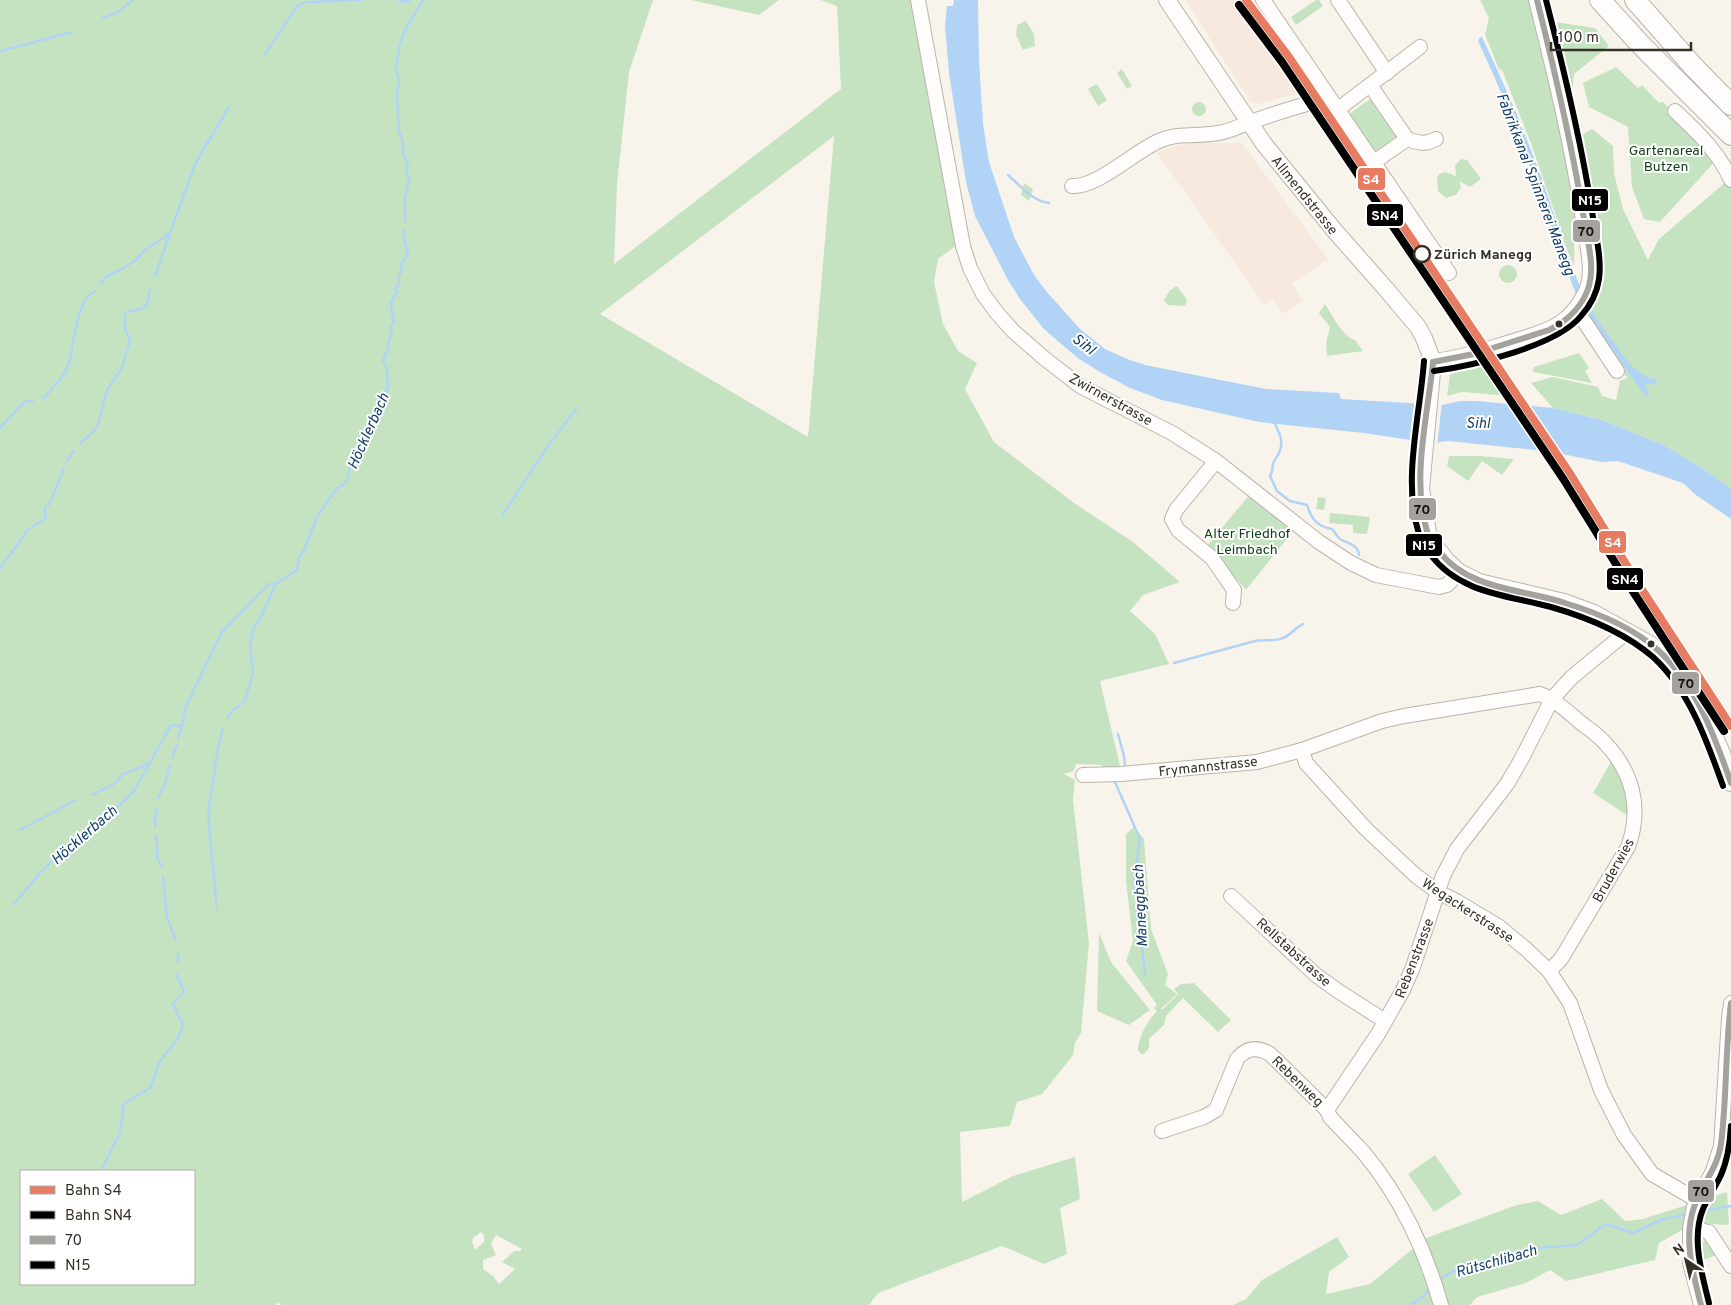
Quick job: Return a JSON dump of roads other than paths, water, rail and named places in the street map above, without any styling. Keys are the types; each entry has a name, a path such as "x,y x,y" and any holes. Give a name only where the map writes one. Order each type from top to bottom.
{"highway":[{"path":"1600,0 1673,80 1731,135"},
{"path":"1635,0 1705,79 1731,105"}],"main road":[{"name":"Allmendstrasse","path":"1167,0 1248,123 1334,230 1418,328 1431,352 1433,362 1432,388 1421,488 1428,533 1446,561 1459,572"},
{"path":"1433,362 1472,354 1560,325 1581,302 1590,284 1590,261 1579,181 1536,0"},
{"path":"1459,572 1479,582 1564,602 1594,613 1650,644 1674,667 1708,722 1722,753 1731,783"}],"street":[{"name":"Zwirnerstrasse","path":"918,0 963,246 970,268 983,294 1013,331 1080,386 1172,433 1216,461 1319,542 1366,571 1393,579 1439,587 1447,585 1459,572"},
{"path":"1263,0 1449,273"},
{"path":"1338,0 1387,72"},
{"path":"1338,110 1420,47"},
{"path":"1370,86 1408,139 1422,144 1436,139"},
{"path":"1072,186 1081,186 1096,180 1166,138 1188,134 1209,135 1222,133 1305,104 1329,98"},
{"path":"1675,111 1713,149 1723,163 1731,180"},
{"path":"1374,162 1408,139"},
{"path":"1581,302 1617,371"},
{"path":"1216,461 1176,510 1172,519 1178,530 1212,558 1234,590 1233,603"},
{"path":"1552,699 1572,677 1628,631"},
{"name":"Frymannstrasse","path":"1083,775 1251,763 1302,750 1404,716 1540,694 1552,699"},
{"name":"Rebenstrasse","path":"1327,1110 1355,1069 1403,990 1413,967 1443,876 1457,849 1507,784 1552,699"},
{"name":"Bruderwies","path":"1549,972 1561,959 1628,847 1636,817 1634,797 1618,759 1605,742 1552,699"},
{"name":"Wegackerstrasse","path":"1302,750 1306,763 1366,829 1415,875 1438,892 1498,926 1526,949 1549,972 1570,1003 1601,1090 1624,1135 1652,1174 1709,1232 1731,1266"},
{"name":"Rellstabstrasse","path":"1231,896 1316,975 1338,992 1385,1021"},
{"path":"1700,1305 1690,1263 1693,1214 1713,1170 1721,1146 1731,1003"},
{"name":"Rebenweg","path":"1162,1132 1204,1117 1216,1110 1237,1059 1248,1050 1255,1048 1270,1054 1327,1110"},
{"path":"1327,1110 1330,1117 1365,1154 1409,1222 1432,1275 1442,1305"}],"water":[{"name":"Sihl","path":"954,0 978,0 983,124 989,162 1014,237 1034,275 1046,291 1079,328 1105,349 1145,365 1266,389 1339,393 1341,399 1442,405 1460,401 1476,401 1553,408 1602,420 1664,445 1710,473 1731,489 1731,519 1696,495 1683,483 1618,461 1602,462 1547,451 1448,441 1437,444 1364,433 1259,422 1162,400 1130,388 1079,359 1043,328 1020,299 975,216 966,182 949,73 945,26 947,6 953,6"},
{"path":"1482,37 1489,51 1520,123 1585,298 1599,322 1628,361 1642,374 1656,380 1657,385 1646,383 1645,386 1649,394 1646,397 1598,330 1575,292 1518,134 1478,41"}],"waterway":[{"path":"103,18 118,12 133,0"},
{"path":"265,54 297,6 306,2 362,0"},
{"path":"398,0 406,2 410,0"},
{"name":"Höcklerbach","path":"405,221 405,197 409,182 406,168 408,165 403,153 403,142 399,131 397,93 399,80 396,70 399,47 405,30 423,0"},
{"path":"0,51 72,32"},
{"path":"101,284 107,276 136,260 144,251 170,233 196,162 229,107"},
{"path":"1008,175 1032,196 1049,203"},
{"name":"Höcklerbach","path":"228,718 231,712 245,701 253,673 250,645 253,629 262,615 276,584 297,570 299,558 306,546 317,517 337,488 348,479 350,464 364,441 384,399 382,394 388,389 387,368 383,361 386,352 389,351 388,344 392,334 390,328 395,320 391,303 397,292 394,289 400,283 398,278 402,270 401,264 408,255 404,230"},
{"path":"155,276 170,233"},
{"path":"80,444 95,430 99,422 107,390 122,368 130,341 125,328 125,313 146,307 150,290"},
{"path":"44,398 67,368 83,304 88,296 95,291"},
{"path":"0,428 24,402 33,401"},
{"path":"502,516 548,446 577,408"},
{"name":"Maneggbach","path":"1274,421 1280,436 1281,448 1270,476 1277,491 1290,501 1307,505 1315,521 1322,526 1332,529 1337,537 1355,546 1359,555"},
{"path":"67,461 74,451"},
{"path":"0,568 28,530 46,518 45,507 49,505 64,468"},
{"name":"Höcklerbach","path":"14,904 58,855 104,820 134,791 171,725 182,726 186,706 222,632 269,584 276,584"},
{"name":"Maneggbach","path":"1174,663 1255,641 1280,639 1289,635 1303,624"},
{"name":"Höcklerbach","path":"178,739 182,726"},
{"name":"Höcklerbach","path":"217,909 208,815 218,748 223,728"},
{"name":"Maneggbach","path":"1118,734 1125,766"},
{"name":"Höcklerbach","path":"172,758 177,745"},
{"name":"Höcklerbach","path":"92,795 114,784 123,774 149,764"},
{"name":"Höcklerbach","path":"158,798 165,784 170,765"},
{"name":"Maneggbach","path":"1115,782 1140,839 1135,873 1137,915 1145,975"},
{"name":"Höcklerbach","path":"20,830 76,800"},
{"name":"Höcklerbach","path":"155,827 156,808"},
{"name":"Höcklerbach","path":"156,835 158,860 162,866"},
{"name":"Höcklerbach","path":"163,877 167,917 176,941"},
{"name":"Höcklerbach","path":"178,954 178,962"},
{"name":"Höcklerbach","path":"102,1170 120,1133 124,1104 151,1087 159,1063 178,1038 183,1025 173,1004 184,992 177,975"},
{"name":"Rütschlibach","path":"1698,1212 1731,1206"},
{"name":"Rütschlibach","path":"1439,1281 1451,1272 1518,1257 1538,1248 1577,1245 1606,1224 1633,1233 1661,1220 1687,1214"},
{"name":"Rütschlibach","path":"1409,1305 1418,1301 1431,1288"}],"rail line":[{"name":"S4","path":"1246,0 1289,57 1571,475 1639,585 1731,726"},
{"name":"SN4","path":"1239,5 1282,62 1564,480 1632,590 1724,731"}],"place":[{"name":"Zürich Manegg","path":"1422,254"}],"park label":[{"name":"Gartenareal Butzen","path":"1666,158"},
{"name":"Alter Friedhof Leimbach","path":"1247,542"}],"water label":[{"name":"Fabrikkanal Spinnerei Manegg","path":"1536,184"}]}
